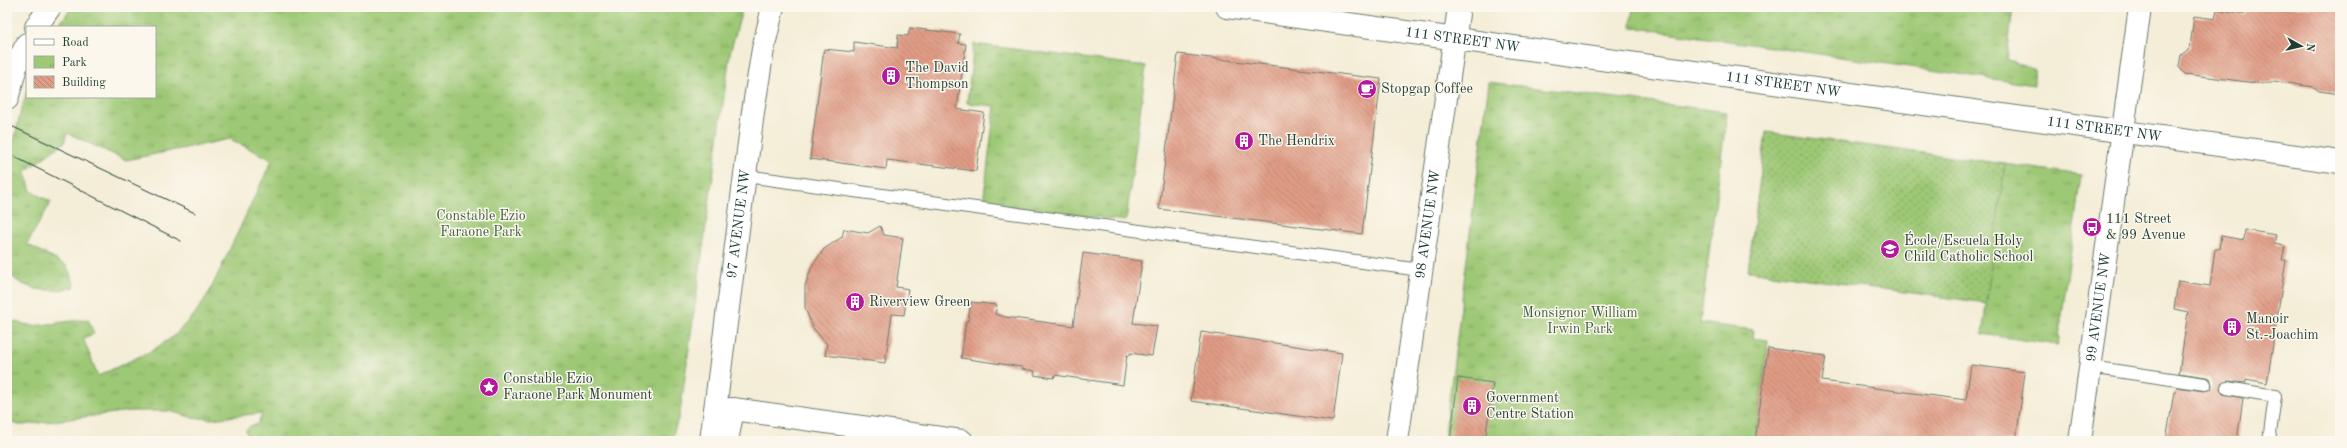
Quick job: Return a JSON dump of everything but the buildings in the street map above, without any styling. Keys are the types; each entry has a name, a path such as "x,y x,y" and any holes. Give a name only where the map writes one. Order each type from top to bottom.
{"street":[{"path":"37,26 50,7"},
{"name":"97 AVENUE NW","path":"727,441 724,409 746,176 763,49 773,7"},
{"name":"111 STREET NW","path":"1227,7 1454,37 2122,133 2340,162"},
{"name":"98 AVENUE NW","path":"1397,441 1458,7"},
{"name":"99 AVENUE NW","path":"2080,441 2140,7"},
{"path":"7,99 17,63 26,46"},
{"path":"724,409 962,441"},
{"name":"97 AVENUE NW","path":"711,441 724,409"}],"lane":[{"path":"746,176 1420,270"},
{"path":"2090,367 2205,384"},
{"path":"2227,388 2275,396 2269,441"}],"green space":[{"name":"Constable Ezio Faraone Park","path":"72,7 743,7 730,53 680,413 671,441 258,441 247,435 246,430 250,426 258,424 262,413 211,419 191,417 169,411 130,411 23,425 18,425 7,420 7,320 33,326 88,319 94,334 83,338 98,376 153,350 173,337 194,315 210,291 272,160 230,139 126,160 67,133 64,143 25,171 31,191 51,202 27,244 67,266 75,287 56,290 39,289 22,284 14,279 7,272 7,173 20,114 26,95 26,98 156,98 156,26 58,26"},
{"path":"1633,7 2013,7 2007,59 2034,70 2035,85 1631,27"},
{"path":"974,44 1146,66 1126,221 983,203 995,106 967,103"},
{"name":"Monsignor William Irwin Park","path":"1489,82 1727,112 1700,323 1753,330 1752,338 1768,340 1755,441 1444,441"},
{"path":"1766,132 2005,164 1987,303 1748,271"},
{"path":"2005,164 2081,175 2058,345 1982,334"}],"tram line":[{"path":"7,124 195,213"},
{"path":"7,153 181,241"}],"place":[{"name":"The David Thompson","path":"891,76"},
{"name":"Stopgap Coffee","path":"1367,89"},
{"name":"The Hendrix","path":"1244,141"},
{"name":"111 Street & 99 Avenue","path":"2092,227"},
{"name":"École/Escuela Holy Child Catholic School","path":"1890,249"},
{"name":"Riverview Green","path":"855,302"},
{"name":"Manoir St.-Joachim","path":"2232,327"},
{"name":"Constable Ezio Faraone Park Monument","path":"489,387"},
{"name":"Government Centre Station","path":"1472,406"}]}
